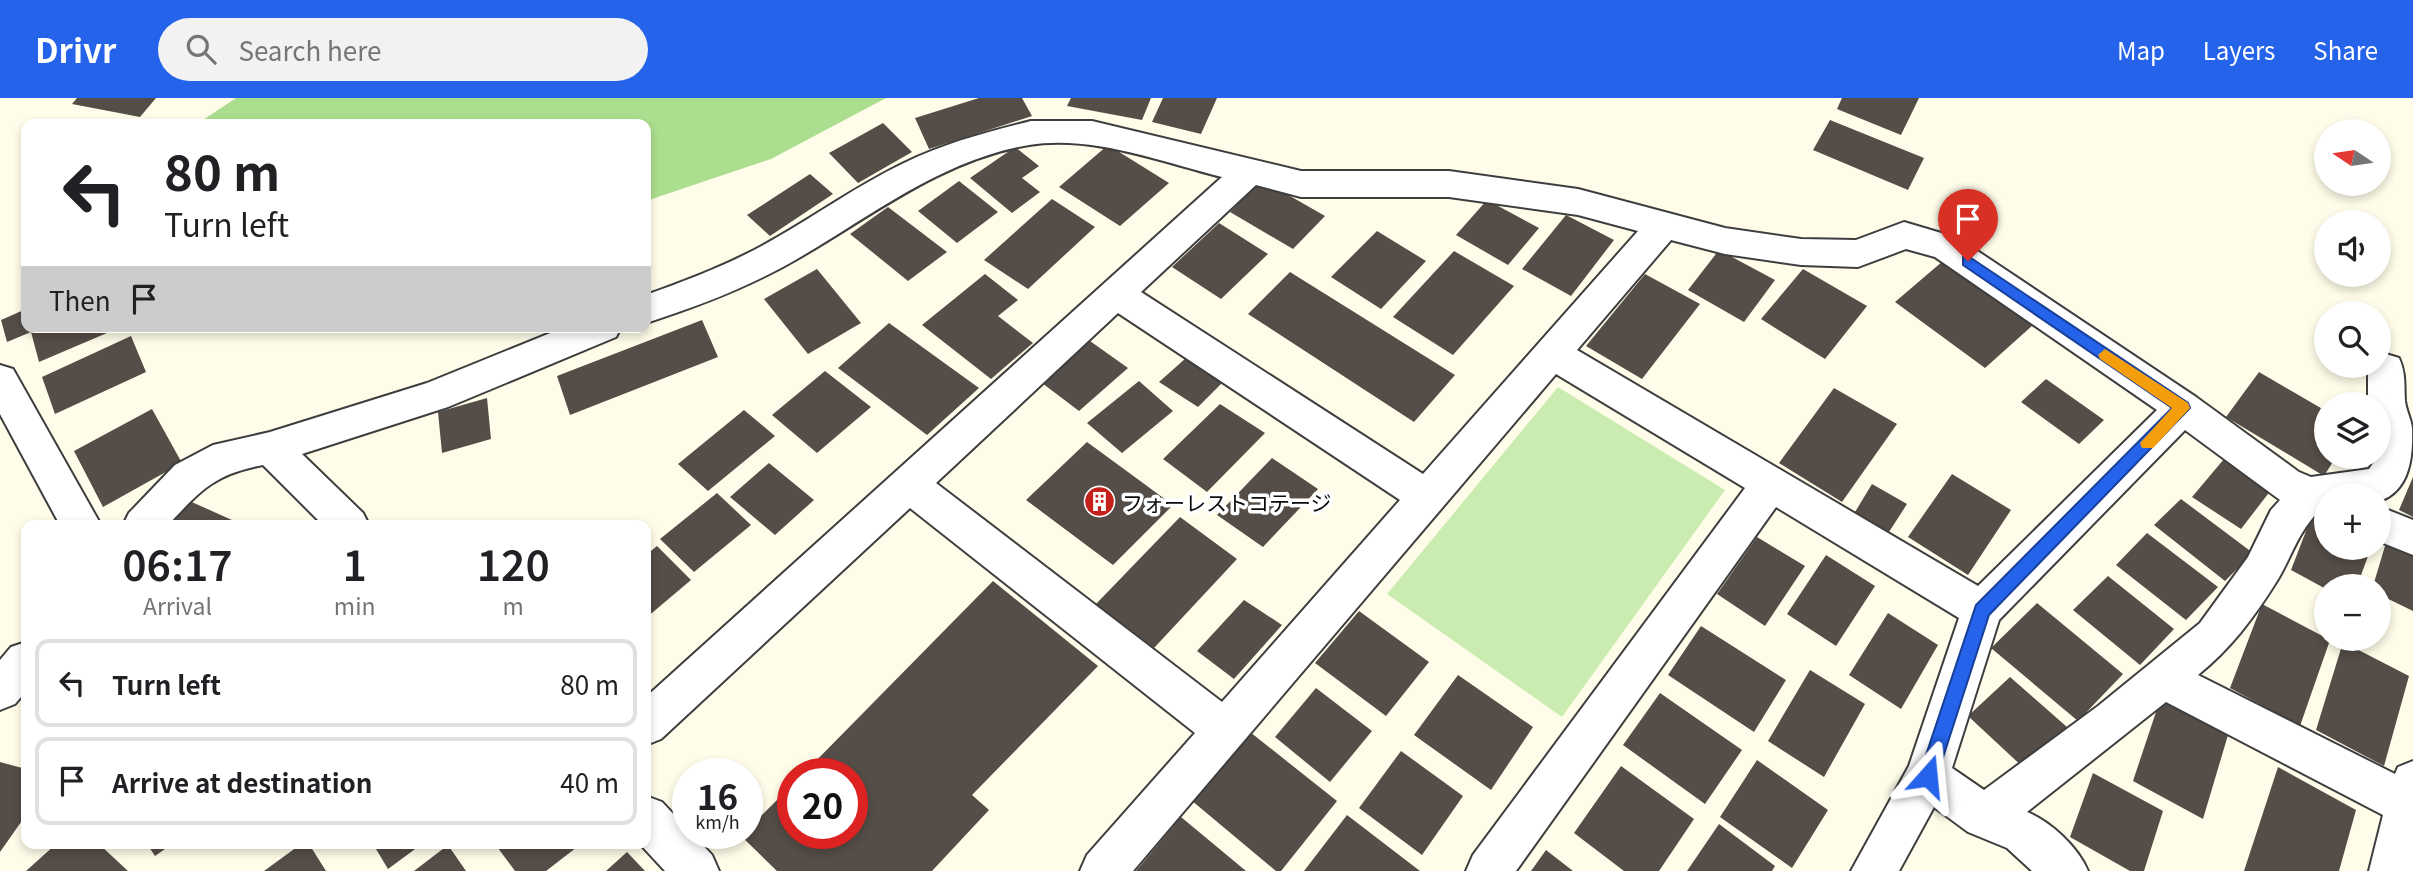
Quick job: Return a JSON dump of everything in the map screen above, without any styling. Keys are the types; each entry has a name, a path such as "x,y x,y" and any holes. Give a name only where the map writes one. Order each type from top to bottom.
{"lane":[{"path":"651,307 730,278 786,249 851,207 915,172 967,149 1031,133 1092,133 1301,184 1448,184 1578,202 1725,241 1801,252 1858,254 1904,236 1947,247 2183,408 2285,484 2314,496"},
{"path":"651,720 1248,173"},
{"path":"1103,871 1223,729 1664,224"},
{"path":"1115,293 1427,496"},
{"path":"148,520 189,477 226,456 270,448 435,396 588,333"},
{"path":"1552,353 1982,610"},
{"path":"2381,483 2401,455 2387,404 2386,378"},
{"path":"0,380 78,520"},
{"path":"1874,871 1928,776 1982,610 2183,408"},
{"path":"270,448 344,520"},
{"path":"1489,871 1771,484"},
{"path":"908,485 1223,729"},
{"path":"1984,817 2215,636 2262,570 2285,522 2314,501"},
{"path":"2391,529 2413,538"},
{"path":"0,690 21,667"},
{"path":"2163,679 2410,793 2392,871"},
{"path":"1928,776 1984,817 2022,832 2065,871"},
{"path":"651,823 696,871"}],"green space":[{"path":"236,98 886,98 771,159 651,199 651,119 204,119"},
{"path":"1558,387 1725,490 1562,717 1387,594"}],"building":[{"path":"77,98 156,98 140,117 72,104"},
{"path":"979,98 1022,98 1032,116 929,149 915,118"},
{"path":"1071,98 1151,98 1142,120 1067,106"},
{"path":"1163,98 1217,98 1201,134 1152,122"},
{"path":"1842,98 1919,98 1901,135 1837,109"},
{"path":"1830,120 1924,158 1908,190 1813,150"},
{"path":"883,123 912,152 858,183 829,153"},
{"path":"1108,145 1169,183 1120,226 1059,187"},
{"path":"1015,147 1039,166 1022,178 1040,192 1012,213 970,178"},
{"path":"810,174 833,194 770,236 747,215"},
{"path":"1262,180 1325,216 1293,249 1230,212"},
{"path":"959,181 998,212 957,243 918,211"},
{"path":"1052,199 1095,227 1028,289 984,260"},
{"path":"1487,200 1539,228 1508,265 1456,235"},
{"path":"888,207 947,252 908,281 850,234"},
{"path":"1566,215 1614,240 1571,296 1522,269"},
{"path":"1219,223 1268,254 1221,299 1172,267"},
{"path":"1377,231 1426,261 1381,309 1331,277"},
{"path":"1719,250 1775,280 1744,322 1688,290"},
{"path":"1454,251 1514,286 1453,355 1393,317"},
{"path":"1943,261 2033,325 1985,368 1895,302"},
{"path":"817,269 861,323 808,354 764,299"},
{"path":"1803,269 1867,306 1825,359 1761,319"},
{"path":"1290,272 1455,375 1414,422 1248,314"},
{"path":"985,274 1018,300 998,316 1033,343 991,379 922,325"},
{"path":"1645,274 1700,304 1642,379 1586,346"},
{"path":"21,311 21,333 29,333 7,342 1,320"},
{"path":"702,320 718,357 570,415 557,376"},
{"path":"889,323 979,388 927,435 838,368"},
{"path":"31,333 107,333 39,362"},
{"path":"131,336 146,372 55,414 42,377"},
{"path":"1090,341 1128,368 1079,411 1042,383"},
{"path":"1186,358 1222,383 1198,407 1159,382"},
{"path":"825,371 871,407 817,453 772,415"},
{"path":"2259,372 2314,404 2314,469 2328,469 2324,476 2226,417"},
{"path":"2046,379 2104,420 2079,444 2021,402"},
{"path":"1139,381 1173,411 1122,453 1087,423"},
{"path":"1834,388 1897,424 1842,502 1779,463"},
{"path":"487,398 491,439 442,453 438,412"},
{"path":"1220,404 1265,433 1207,492 1163,459"},
{"path":"152,409 182,463 103,507 74,451"},
{"path":"744,410 775,436 708,491 678,464"},
{"name":"フォーレストコテージ","path":"1087,442 1173,505 1113,565 1026,500"},
{"path":"1272,458 1318,489 1263,547 1217,515"},
{"path":"2224,459 2271,490 2241,529 2192,497"},
{"path":"769,463 814,500 775,535 730,497"},
{"path":"1952,474 2011,510 1968,575 1908,537"},
{"path":"2413,477 2413,517 2399,510"},
{"path":"1872,484 1907,504 1889,532 1855,512"},
{"path":"717,493 751,525 694,572 660,539"},
{"path":"185,499 232,520 166,520"},
{"path":"2181,499 2253,553 2225,581 2154,525"},
{"path":"1180,517 1237,559 1154,648 1096,604"},
{"path":"2311,518 2314,519 2314,560 2367,560 2361,574 2314,574 2314,582 2291,570"},
{"path":"2147,533 2218,587 2186,620 2116,565"},
{"path":"1757,537 1805,566 1765,626 1717,594"},
{"path":"2391,537 2413,548 2413,611 2391,600 2391,574 2377,574 2381,560 2391,560"},
{"path":"657,546 691,580 651,614 651,551"},
{"path":"1826,555 1875,586 1836,646 1787,614"},
{"path":"2108,576 2174,629 2140,665 2073,610"},
{"path":"993,581 1098,666 972,795 989,810 932,871 777,871 754,849 763,849 763,814 777,800 777,849 868,849 868,758 819,758"},
{"path":"1244,600 1282,625 1234,679 1197,651"},
{"path":"2037,603 2123,674 2078,721 1991,648"},
{"path":"2262,604 2314,632 2314,651 2326,651 2300,726 2230,688"},
{"path":"1359,611 1429,662 1386,716 1315,663"},
{"path":"1888,613 1938,645 1901,709 1849,675"},
{"path":"1701,626 1786,680 1754,732 1668,675"},
{"path":"2340,651 2360,651 2409,676 2384,766 2316,730"},
{"path":"1810,670 1865,704 1824,777 1768,741"},
{"path":"1458,675 1533,727 1491,790 1414,735"},
{"path":"2010,677 2067,727 2025,769 1968,716"},
{"path":"1316,688 1372,731 1330,782 1275,737"},
{"path":"1660,693 1742,750 1705,804 1623,745"},
{"path":"2160,700 2228,735 2203,819 2133,781"},
{"path":"1250,732 1337,801 1281,871 1276,871 1191,800"},
{"path":"1401,751 1463,796 1422,855 1359,808"},
{"path":"1757,760 1828,810 1792,868 1720,817"},
{"path":"0,762 21,768 21,822 0,852"},
{"path":"1621,766 1694,819 1659,871 1624,871 1574,833"},
{"path":"2278,767 2356,810 2339,871 2244,871"},
{"path":"2093,773 2163,811 2144,871 2130,871 2070,837"},
{"path":"1347,815 1420,871 1304,871"},
{"path":"1181,817 1246,871 1136,871"},
{"path":"1719,824 1775,866 1772,871 1687,871"},
{"path":"50,849 104,849 128,871 26,871"},
{"path":"150,849 165,849 155,856"},
{"path":"294,849 312,849 326,871 264,871"},
{"path":"376,849 415,849 388,869"},
{"path":"443,849 451,849 466,871 414,871"},
{"path":"499,849 575,849 546,871 515,871"},
{"path":"1546,850 1573,871 1531,871"},
{"path":"627,852 645,871 606,871"}],"slow traffic":[{"path":"2105,355 2183,408 2147,443"}],"place":[{"name":"フォーレストコテージ","path":"1099,502"}],"route":[{"path":"1928,776 1982,610 2183,408 1968,261"}]}
